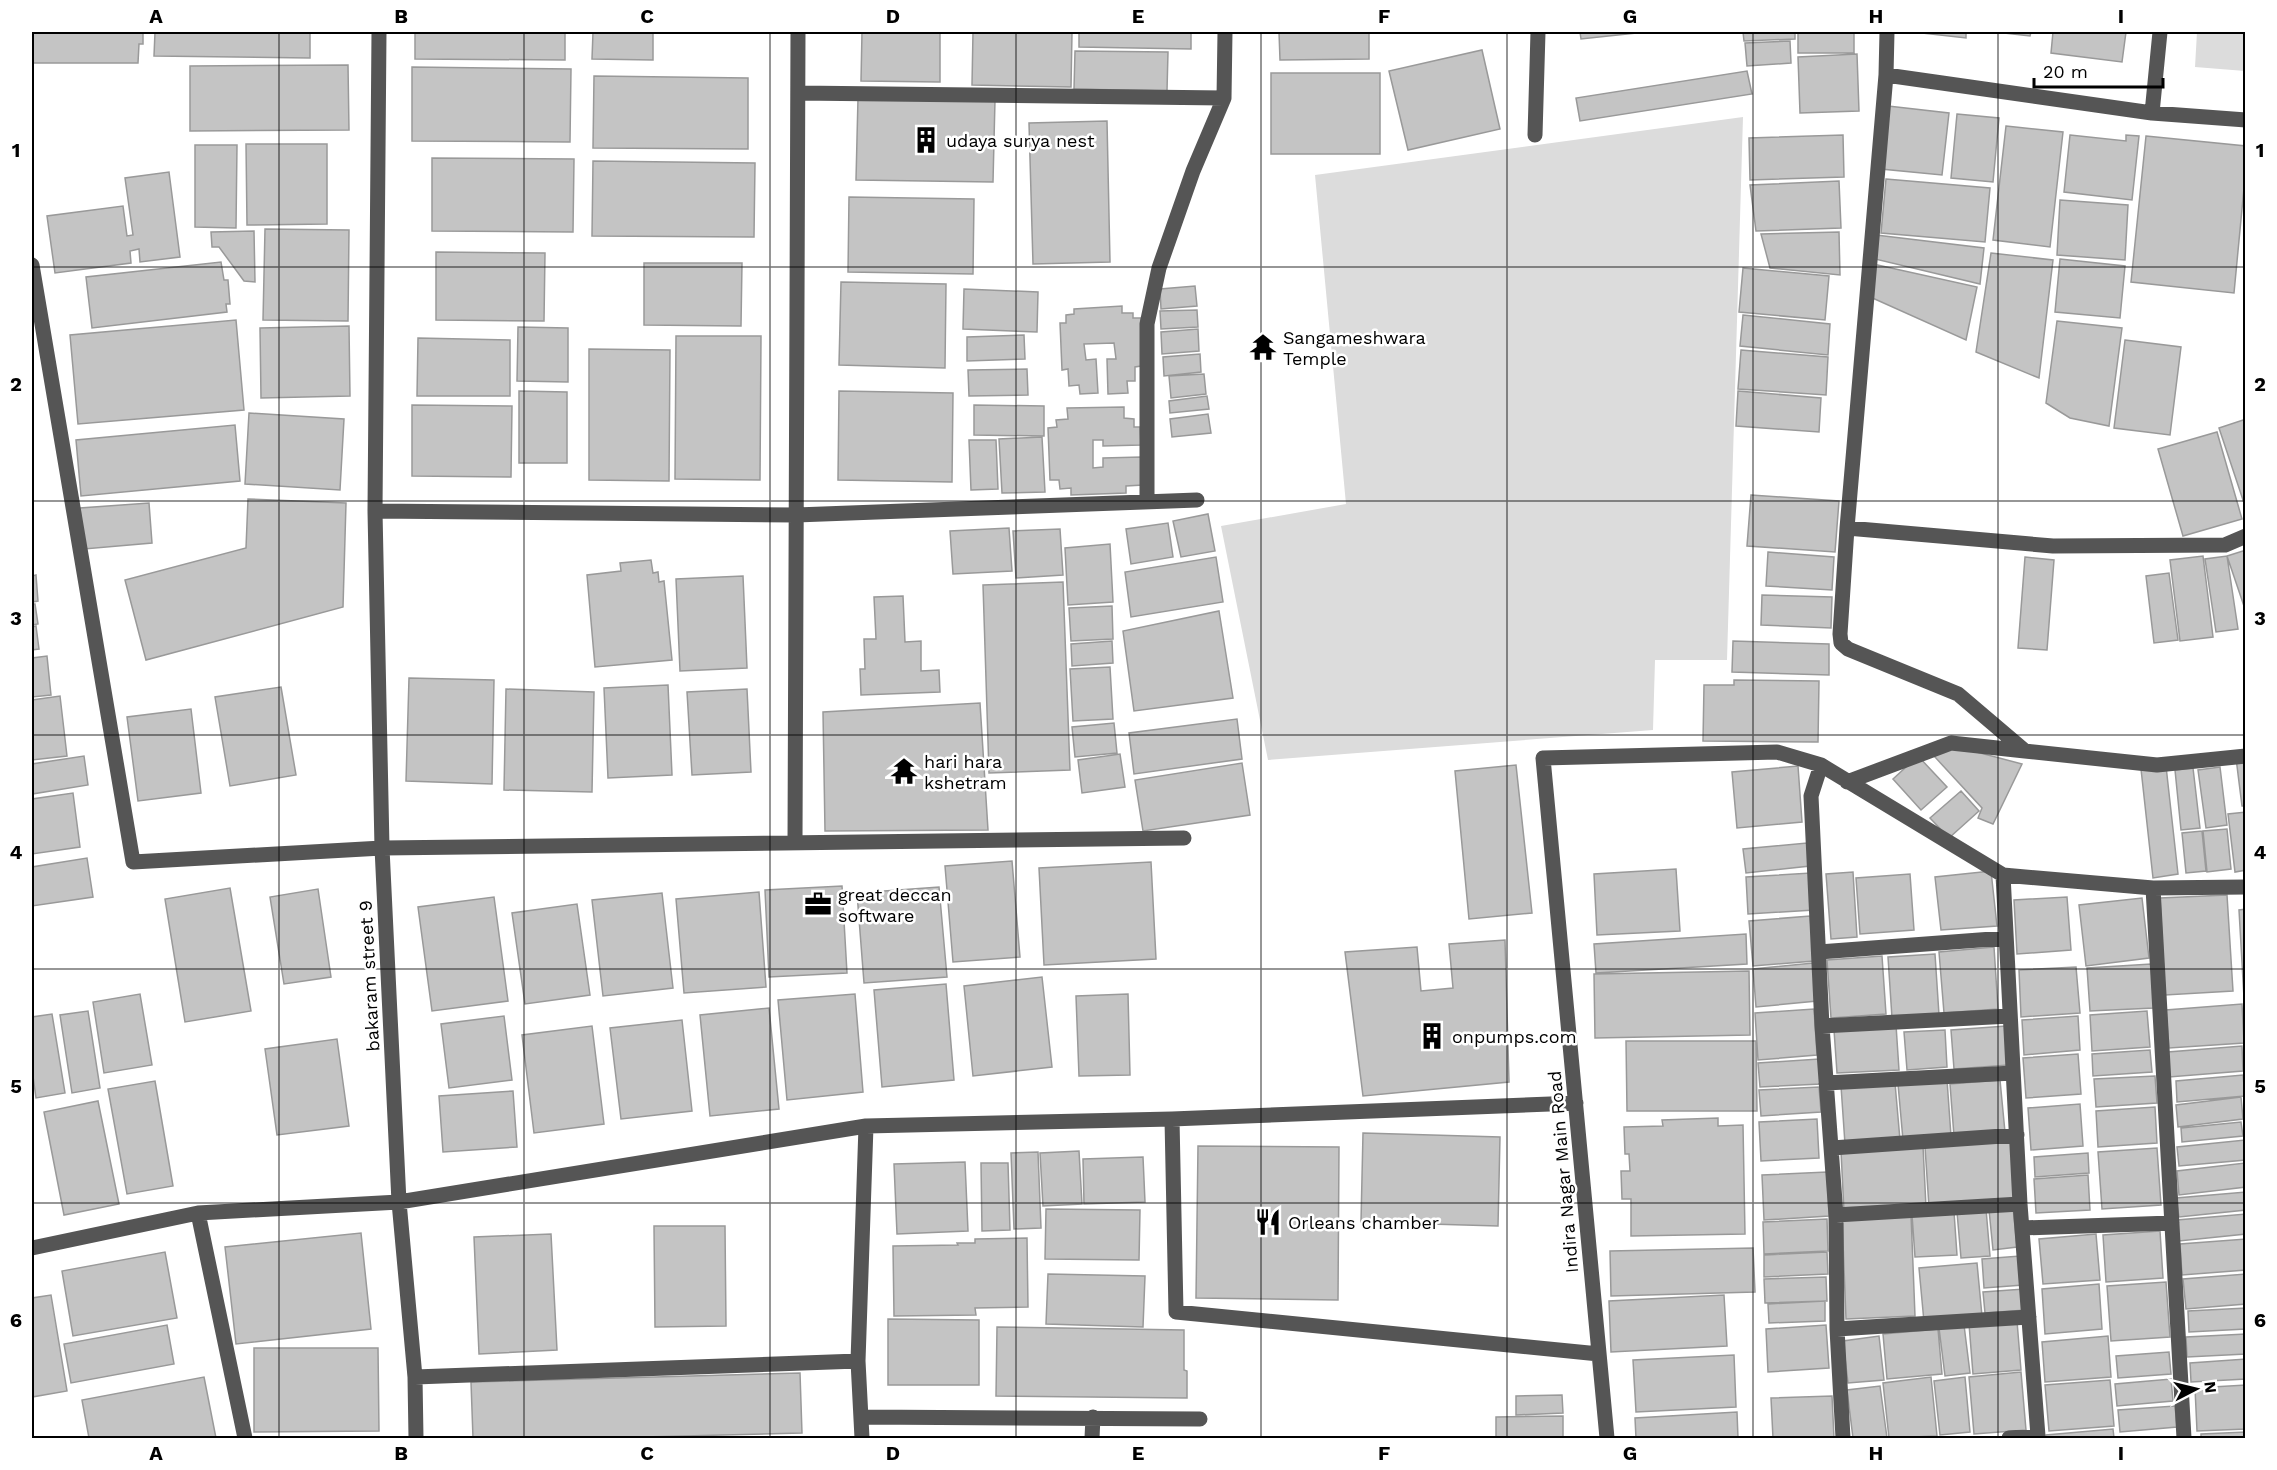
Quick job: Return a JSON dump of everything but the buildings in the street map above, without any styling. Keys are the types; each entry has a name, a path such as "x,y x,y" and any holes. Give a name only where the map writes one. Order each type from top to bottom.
{"street":[{"name":"bakaram street 9","path":"379,32 375,511 382,848 399,1202 415,1377 416,1438"},
{"path":"795,843 798,32"},
{"path":"1148,502 1147,324 1159,268 1193,171 1224,98 1225,32"},
{"path":"1535,135 1538,32"},
{"path":"1887,32 1886,75 1847,528 1841,643 1848,649 1958,694 2025,751"},
{"path":"2151,113 2160,32"},
{"path":"1886,75 2151,113 2246,120"},
{"path":"798,93 1224,98"},
{"path":"32,265 133,862 382,848 1185,838"},
{"path":"375,511 796,515 1197,500"},
{"path":"1847,528 2053,546 2225,545 2246,537"},
{"path":"1847,782 1951,743 2157,765 2246,756"},
{"name":"Indira Nagar Main Road","path":"1608,1438 1544,758 1777,752 1821,765"},
{"path":"1843,1438 1837,1329 1836,1215 1822,1026 1811,795 1821,765 2002,875 2153,888 2246,887"},
{"path":"2002,875 2020,1204 2038,1436 2009,1438"},
{"path":"2153,888 2184,1438"},
{"path":"1819,952 2006,938"},
{"path":"1822,1026 2010,1016"},
{"path":"1826,1083 2013,1073"},
{"path":"32,1248 198,1213 399,1202 866,1126 1172,1119 1576,1103"},
{"path":"1172,1119 1176,1312 1599,1354"},
{"path":"862,1438 858,1361 866,1126"},
{"path":"1832,1148 2017,1135"},
{"path":"1836,1215 2020,1204"},
{"path":"198,1213 245,1438"},
{"path":"2022,1228 2172,1223"},
{"path":"1837,1329 2029,1317"},
{"path":"415,1377 858,1361"},
{"path":"862,1417 1200,1419"},
{"path":"1092,1438 1093,1418"}],"shaded area":[{"path":"2197,32 2245,32 2245,71 2195,67"},
{"path":"1743,117 1727,660 1655,660 1653,730 1268,760 1221,526 1346,504 1315,175"}],"place":[{"name":"udaya surya nest","path":"926,140"},
{"name":"Sangameshwara Temple","path":"1263,347"},
{"name":"hari hara kshetram","path":"904,771"},
{"name":"great deccan software","path":"818,904"},
{"name":"onpumps.com","path":"1432,1036"},
{"name":"Orleans chamber","path":"1268,1222"}]}
